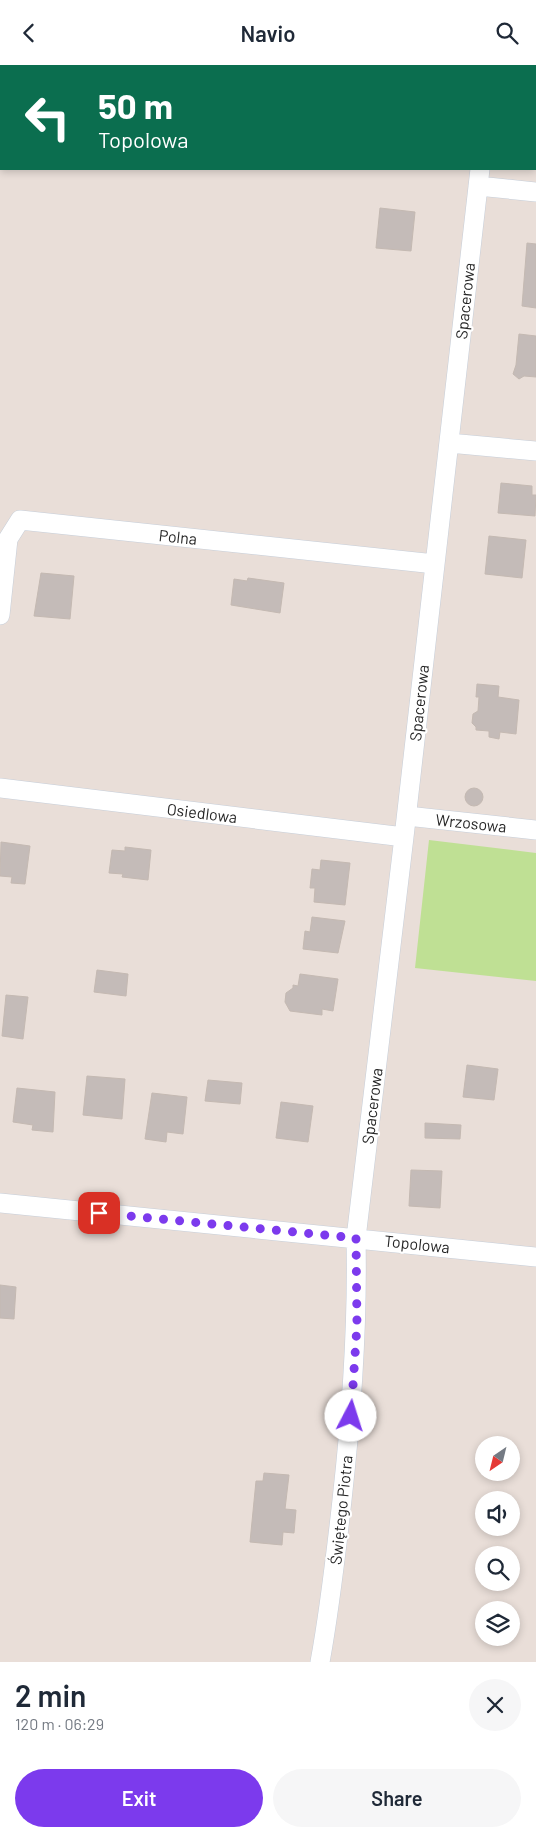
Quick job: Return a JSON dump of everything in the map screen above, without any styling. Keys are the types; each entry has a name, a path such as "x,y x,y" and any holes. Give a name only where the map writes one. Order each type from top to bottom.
{"street":[{"path":"479,177 536,192"},
{"name":"Spacerowa","path":"356,1238 407,816 479,177"},
{"path":"450,443 536,451"},
{"name":"Polna","path":"0,615 8,539 20,520 435,564"},
{"name":"Osiedlowa","path":"0,788 404,837"},
{"name":"Wrzosowa","path":"407,816 536,830"},
{"name":"Topolowa","path":"0,1203 536,1257"},
{"name":"Świętego Piotra","path":"320,1662 333,1577 353,1399 358,1294 356,1238"}],"green space":[{"path":"429,840 536,853 536,981 415,968"}],"building":[{"path":"380,208 415,212 411,251 376,248"},
{"path":"527,243 536,244 536,308 522,306"},
{"path":"519,334 536,336 536,377 524,376 519,379 513,374 516,365"},
{"path":"501,483 532,486 532,495 536,495 535,516 498,513"},
{"path":"489,536 526,540 522,578 485,574"},
{"path":"41,573 74,576 70,619 34,616"},
{"path":"248,578 284,583 280,613 231,605 234,579 247,581"},
{"path":"477,684 499,686 498,697 519,700 516,734 500,732 499,739 489,737 489,731 476,730 472,723 473,714 478,711 479,697 476,697"},
{"path":"474,788 482,793 483,797 478,805 474,806 466,801 465,797 470,789"},
{"path":"1,842 30,846 25,884 11,883 12,877 0,876"},
{"path":"125,847 151,850 148,880 122,877 123,874 109,873 112,850 125,851"},
{"path":"321,860 350,863 345,905 314,902 315,888 310,888 312,869 320,870"},
{"path":"312,917 345,921 338,953 303,949 305,931 310,932"},
{"path":"97,970 128,974 126,996 94,992"},
{"path":"300,974 338,979 333,1011 322,1009 322,1015 290,1011 285,1002 286,993 293,988 293,985 298,986"},
{"path":"6,995 28,997 23,1039 2,1036"},
{"path":"467,1065 498,1069 494,1100 463,1097"},
{"path":"87,1076 125,1079 122,1119 83,1115"},
{"path":"208,1080 242,1083 240,1104 205,1101"},
{"path":"17,1088 55,1092 53,1132 32,1130 33,1125 13,1122"},
{"path":"152,1093 187,1097 183,1134 167,1132 166,1142 145,1139"},
{"path":"281,1102 313,1106 308,1142 276,1138"},
{"path":"425,1123 461,1125 460,1139 425,1138"},
{"path":"411,1170 442,1171 440,1208 409,1206"},
{"path":"0,1285 16,1287 14,1319 0,1318"},
{"path":"264,1473 289,1475 285,1509 296,1510 294,1533 283,1532 282,1545 250,1542 256,1481 263,1481"}],"route":[{"path":"99,1213 356,1238 358,1294 351,1416"}]}
